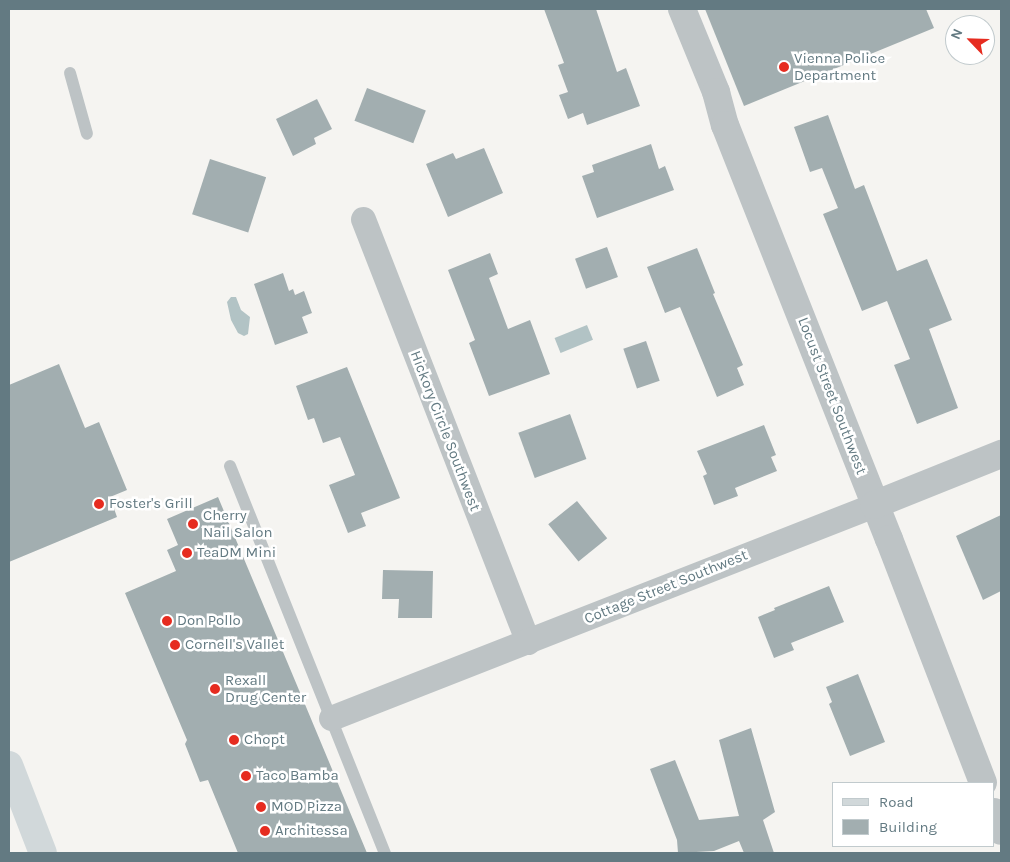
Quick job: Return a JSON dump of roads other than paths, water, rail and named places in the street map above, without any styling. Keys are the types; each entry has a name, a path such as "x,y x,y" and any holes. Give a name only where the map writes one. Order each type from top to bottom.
{"main road":[{"path":"9,766 16,807 43,853"}],"street":[{"name":"Locust Street Southwest","path":"682,9 716,92 725,125 983,782"},
{"name":"Hickory Circle Southwest","path":"363,219 528,642"},
{"name":"Cottage Street Southwest","path":"331,718 528,642 1001,454"},
{"path":"995,815 1001,832"}],"lane":[{"path":"70,73 87,134"},
{"path":"230,466 385,853"}],"place":[{"name":"Vienna Police Department","path":"784,67"},
{"name":"Foster's Grill","path":"99,504"},
{"name":"Cherry Nail Salon","path":"193,524"},
{"name":"TeaDM Mini","path":"187,553"},
{"name":"Don Pollo","path":"167,621"},
{"name":"Cornell's Vallet","path":"175,645"},
{"name":"Rexall Drug Center","path":"215,689"},
{"name":"Chopt","path":"234,740"},
{"name":"Taco Bamba","path":"246,776"},
{"name":"MOD Pizza","path":"261,807"},
{"name":"Architessa","path":"265,831"}]}
